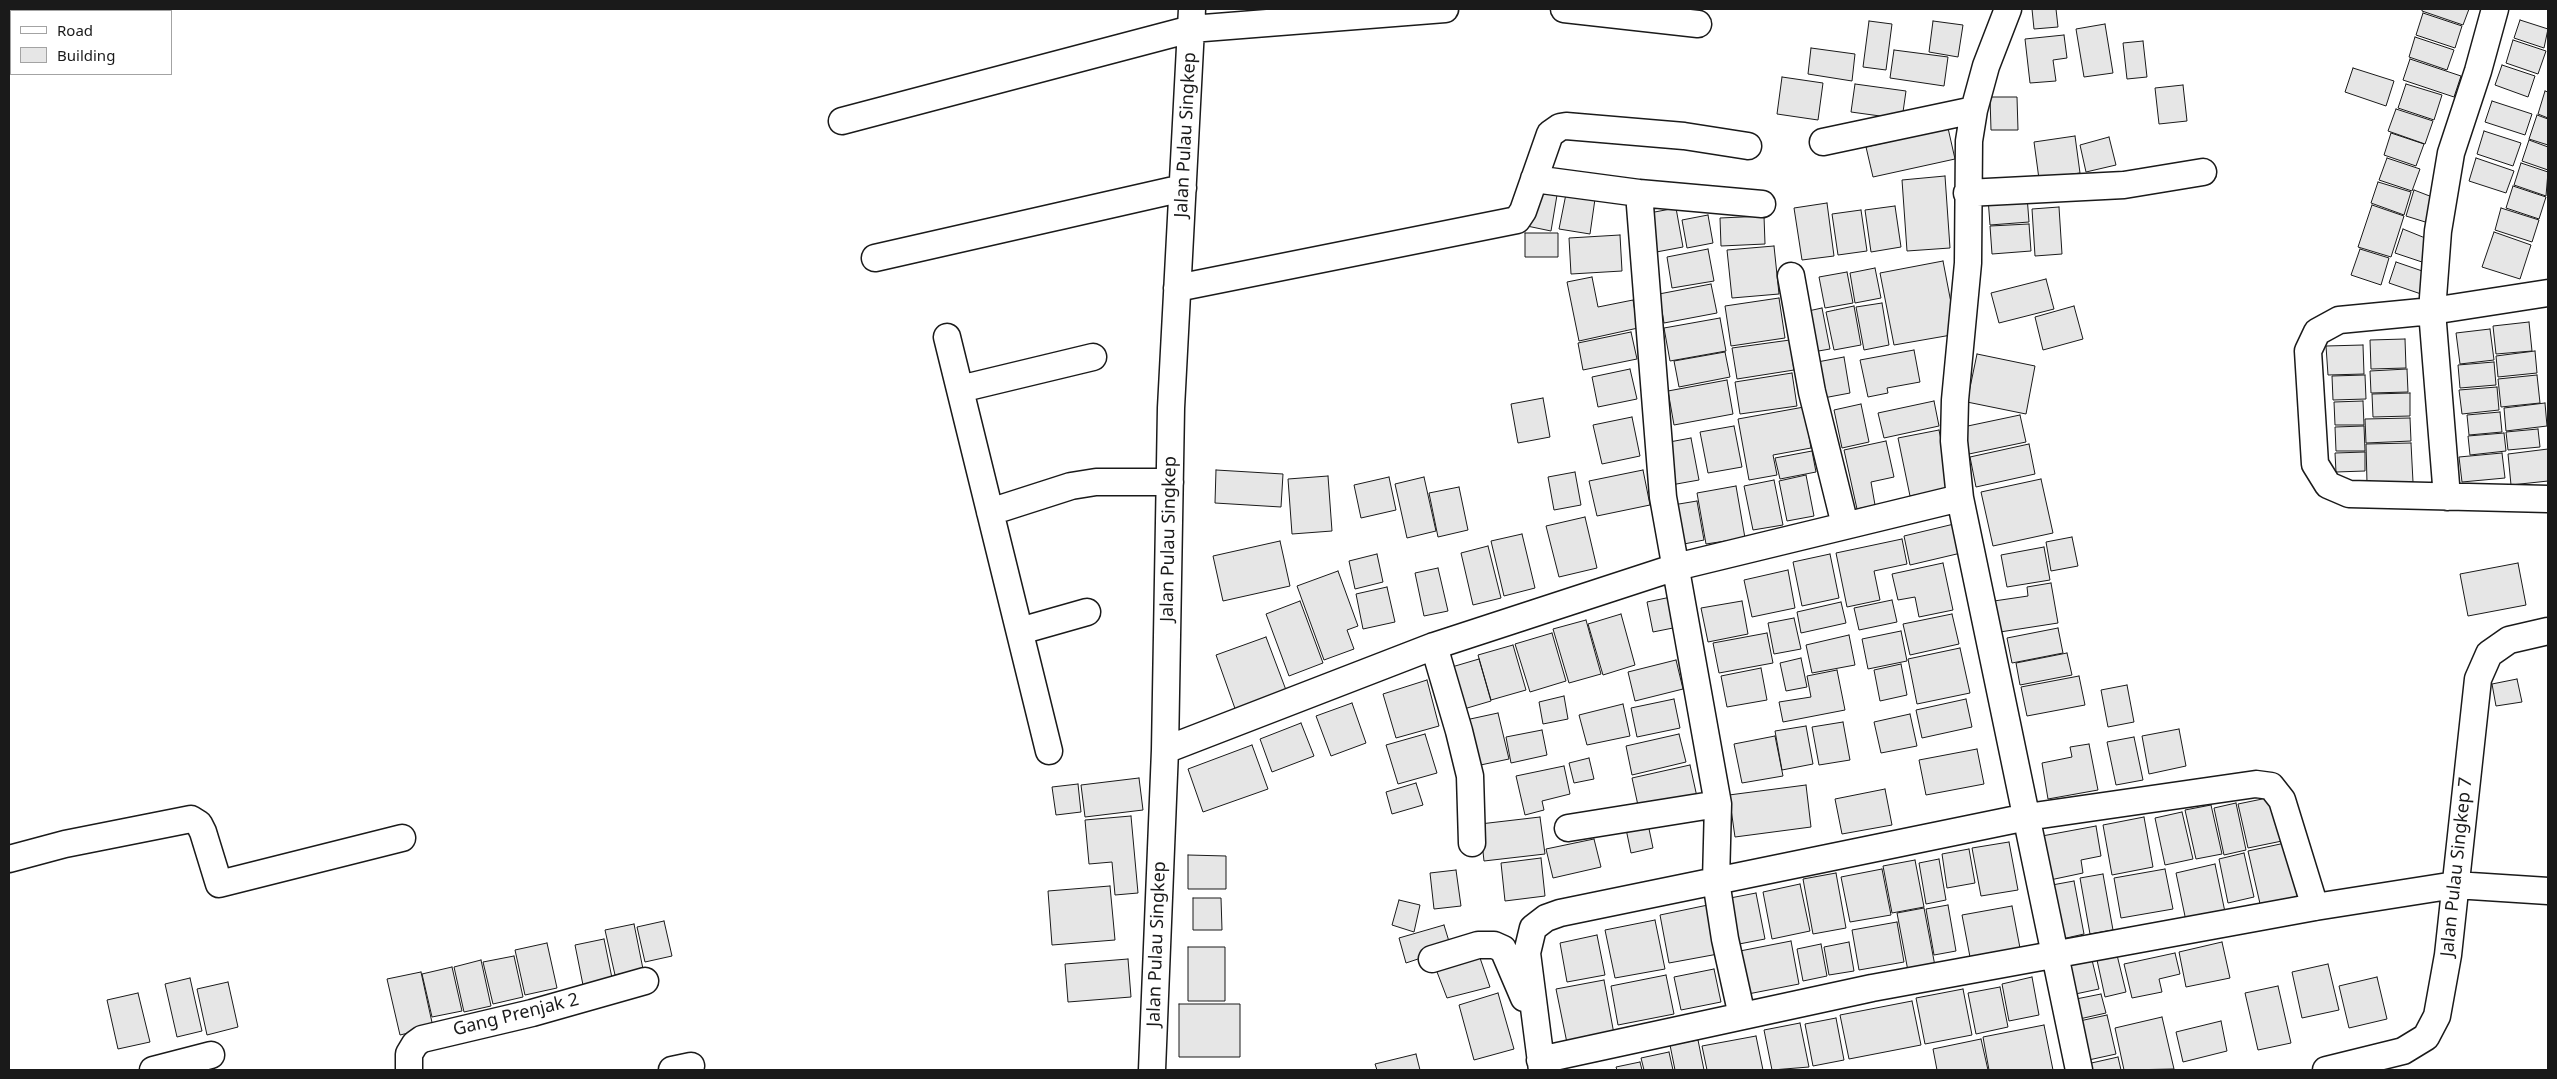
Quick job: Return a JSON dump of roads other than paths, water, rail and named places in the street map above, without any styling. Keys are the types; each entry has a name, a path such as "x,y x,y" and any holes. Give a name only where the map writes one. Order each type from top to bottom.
{"street":[{"path":"842,121 1192,19 1444,9"},
{"path":"1564,9 1698,24"},
{"path":"2008,9 1986,66 1974,110 1969,141 1967,192 1968,263 1954,433 1960,498 2027,817 2053,954 2079,1070"},
{"path":"2447,497 2432,311 2438,231 2449,162 2478,71 2494,9"},
{"name":"Jalan Pulau Singkep","path":"1152,1070 1165,750 1170,482 1192,19"},
{"path":"1823,142 1974,110"},
{"path":"1178,288 1512,221 1521,216 1550,134 1554,130 1566,126 1684,136 1748,146"},
{"path":"1967,192 2109,186 2203,172"},
{"path":"1534,179 1639,193 1762,204"},
{"path":"875,258 1183,188"},
{"path":"1639,193 1663,497 1718,804 1716,881 1725,940 1742,1016"},
{"path":"1791,276 1812,392 1845,525"},
{"path":"2548,293 2432,311 2339,320 2318,332 2308,352 2315,464 2328,485 2349,494 2548,499"},
{"path":"947,337 1049,751"},
{"path":"960,389 1093,357"},
{"path":"990,512 1071,486 1096,482 1170,482"},
{"path":"1165,750 1434,646 1676,567 1960,498"},
{"path":"1020,631 1087,612"},
{"name":"Jalan Pulau Singkep 7","path":"2326,1070 2369,1066 2403,1051 2426,1036 2437,1016 2448,955 2478,679 2489,654 2509,640 2548,631"},
{"path":"1434,646 1470,776 1472,843"},
{"path":"2316,907 2282,800 2271,786 2256,784 2027,817 1560,913 1539,922 1529,938 1527,953 1541,1065 1742,1016 1872,988 2316,907 2455,885 2548,891"},
{"path":"1568,828 1718,804"},
{"path":"9,859 65,844 191,819 199,824 203,832 219,884 402,838"},
{"path":"1432,959 1478,945 1494,945 1503,950 1536,1029"},
{"name":"Gang Prenjak 2","path":"409,1070 409,1054 415,1044 422,1039 532,1013 645,981"},
{"path":"153,1070 211,1055"}]}
